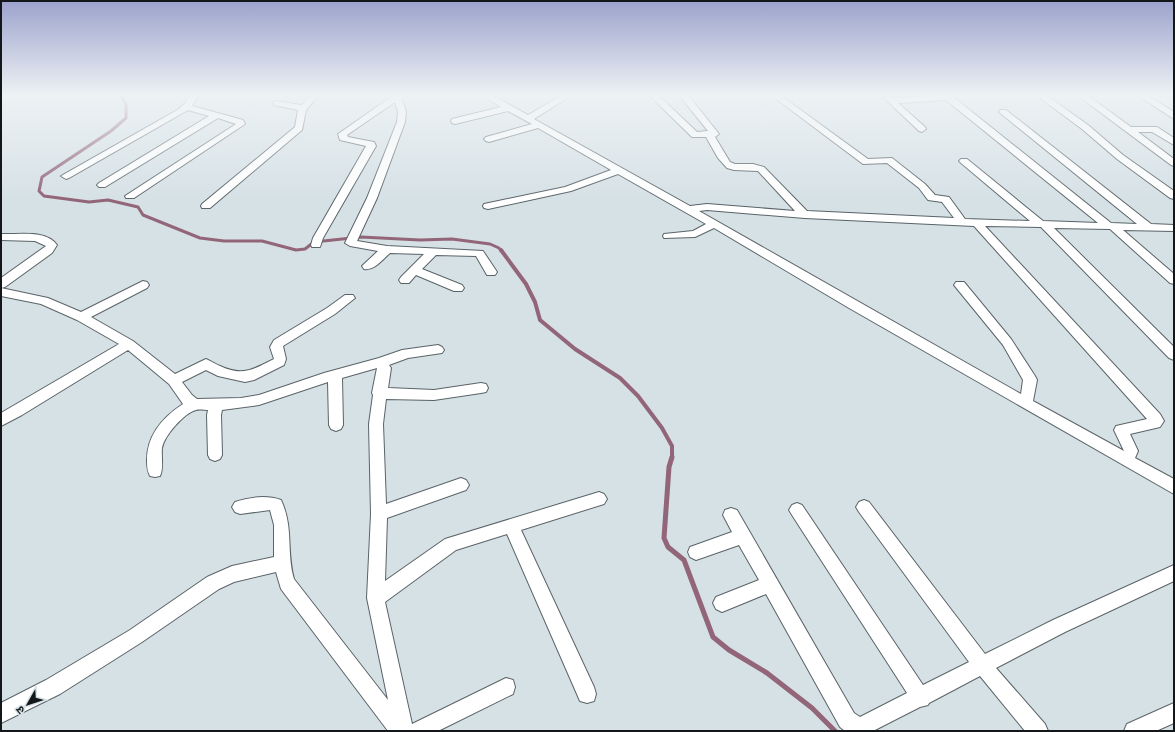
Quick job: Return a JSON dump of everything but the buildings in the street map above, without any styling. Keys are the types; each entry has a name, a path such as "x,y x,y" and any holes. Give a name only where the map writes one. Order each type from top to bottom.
{"street":[{"path":"66,176 148,129"},
{"path":"102,185 194,129"},
{"path":"130,196 233,129"},
{"path":"206,206 298,129"},
{"path":"317,242 371,146 371,144 368,143 343,138 342,134 350,129"},
{"path":"398,129 372,198 350,243 387,249 479,253 491,272"},
{"path":"489,139 524,129"},
{"path":"546,129 1174,487"},
{"path":"689,129 695,135 715,134 711,129"},
{"path":"821,129 866,162 890,160 922,186 932,198 945,199 962,222"},
{"path":"985,129 1073,195 1174,280"},
{"path":"1025,129 1148,227"},
{"path":"1088,129 1120,157 1174,196"},
{"path":"1129,130 1150,129"},
{"path":"1154,129 1174,142"},
{"path":"1129,130 1174,163"},
{"path":"710,134 728,165 733,167 756,166 761,169 805,215"},
{"path":"964,161 1042,224 1174,355"},
{"path":"488,206 568,189 619,170"},
{"path":"688,209 707,207 805,215 977,223 1174,228"},
{"path":"977,223 1156,418 1157,421 1155,423 1120,430 1131,451 1128,460"},
{"path":"668,236 695,234 714,224"},
{"path":"1,237 41,239 48,241 52,245 48,251 3,281 1,284"},
{"path":"368,266 387,249"},
{"path":"405,280 433,251"},
{"path":"414,270 458,288"},
{"path":"81,317 143,285"},
{"path":"960,285 1006,342 1030,380 1026,403"},
{"path":"1,292 44,301 81,317 129,344 174,380 187,399 194,404"},
{"path":"174,380 206,364 218,371 245,377 254,376 279,362 280,358 276,347 278,343 331,311 349,298"},
{"path":"1,420 36,400 81,370 129,344"},
{"path":"155,471 155,449 160,433 178,414 194,404 241,404 260,400 335,375 381,363 400,354 438,350"},
{"path":"381,363 384,368 376,424 379,514 376,598 404,731"},
{"path":"335,375 336,425"},
{"path":"380,393 434,395 481,388"},
{"path":"215,455 214,415 217,404"},
{"path":"379,514 461,485"},
{"path":"376,598 451,544 599,499"},
{"path":"240,507 270,503 276,505 282,533 282,563 287,583 400,731"},
{"path":"864,507 982,665 1038,731"},
{"path":"798,510 921,698"},
{"path":"732,515 847,720 854,726 861,727 921,698 1059,626 1174,573"},
{"path":"511,526 587,694"},
{"path":"696,552 744,536"},
{"path":"1,713 53,687 136,636 222,578 282,563"},
{"path":"722,602 770,584"},
{"path":"418,731 506,687"},
{"path":"1134,731 1174,713"}],"waterway":[{"path":"113,129 42,177 39,191 44,196 89,202 108,200 138,207 143,215 200,238 224,241 262,241 296,250 305,249 314,242 361,237 420,240 452,239 490,244 499,248 501,251"},
{"path":"501,250 526,284 535,302 540,320 575,349 620,378 638,396 662,428 672,446 672,457"},
{"path":"672,457 669,467 664,538 668,547 684,560 713,637 729,650 767,673 812,708 835,731"}]}
